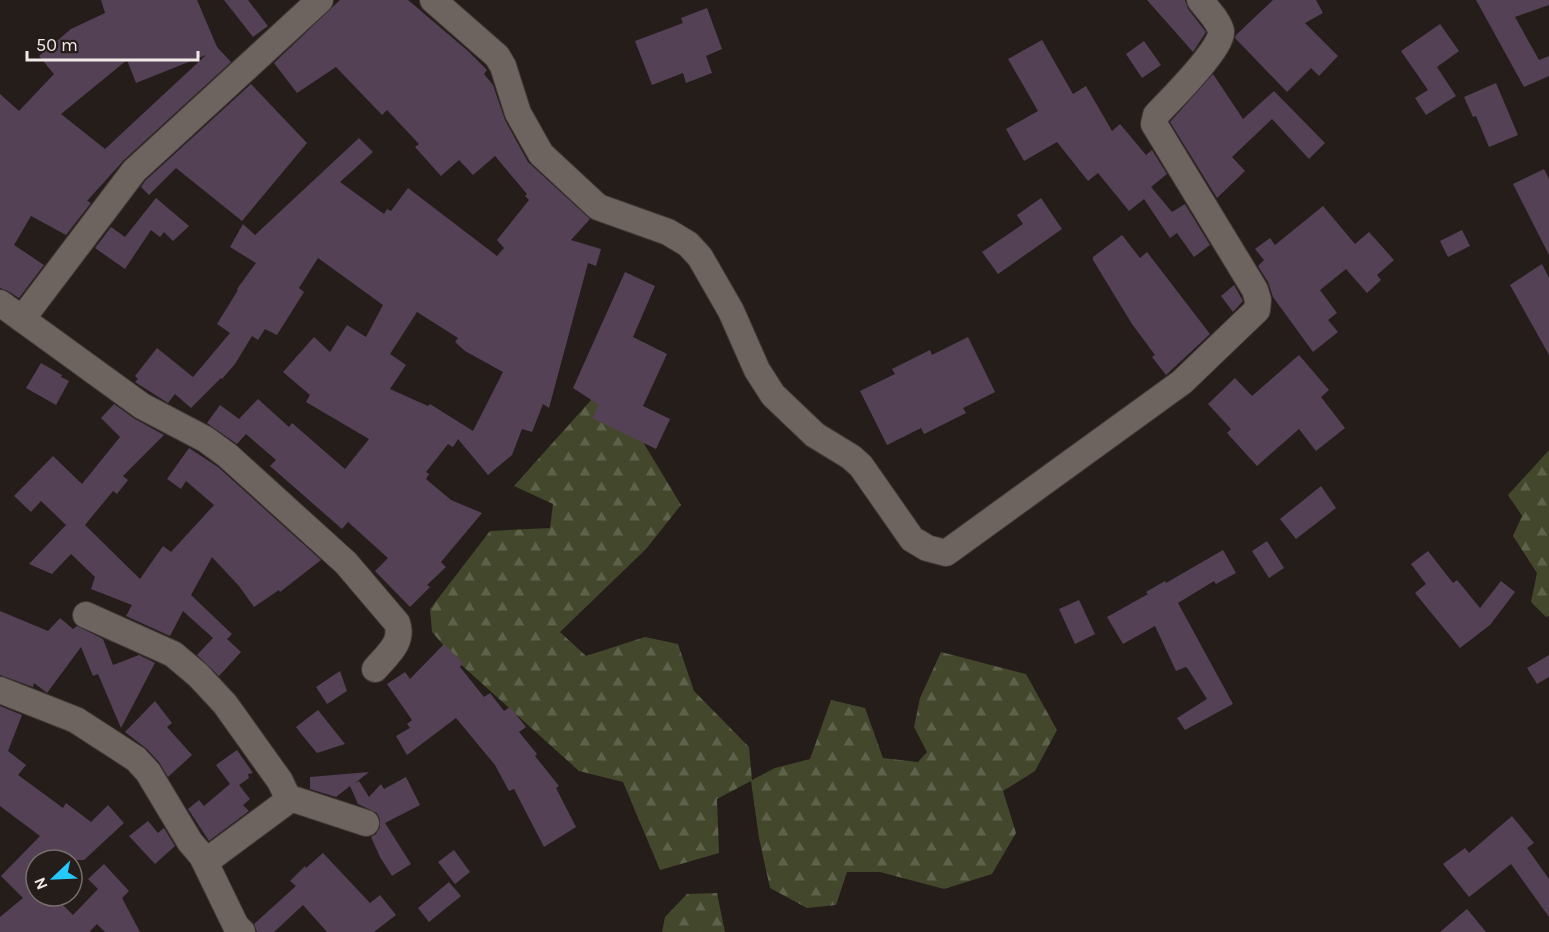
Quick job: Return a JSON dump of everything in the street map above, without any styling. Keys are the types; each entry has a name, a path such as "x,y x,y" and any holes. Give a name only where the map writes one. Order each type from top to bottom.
{"street":[{"path":"22,319 134,171 320,0"},
{"path":"435,1 497,56 503,66 518,113 542,153 598,207 668,232 688,244 700,257 731,311 757,370 773,395 815,435 851,457 861,466 912,539 927,548 946,553 1182,382 1257,310 1258,300 1255,290 1154,124 1156,115 1200,68 1220,39 1220,27 1200,0"},
{"path":"0,303 142,406 205,439 227,455 346,563 397,623 400,632 398,641 375,669"},
{"path":"86,615 173,654 198,675 225,704 280,781 289,800"},
{"path":"0,690 76,720 136,759 148,772 190,842 202,856 236,926 242,932"},
{"path":"202,856 212,857 289,800 296,800 366,822"}],"green space":[{"path":"592,399 617,399 681,505 646,549 560,632 586,656 645,637 678,644 694,691 749,747 752,780 775,768 810,759 831,700 865,708 883,758 918,762 927,752 914,727 920,698 941,652 1026,674 1057,730 1035,771 1003,791 1016,833 992,874 944,889 880,872 847,872 836,905 807,908 770,888 759,838 751,781 717,799 719,853 660,870 623,782 579,771 457,661 432,632 430,609 490,531 550,528 553,504 514,486"},
{"path":"1549,450 1549,616 1546,617 1531,602 1537,573 1513,536 1522,516 1508,495"},
{"path":"717,893 725,932 662,932 665,917 687,894"}],"building":[{"path":"101,0 197,0 217,47 231,62 124,160 87,201 91,203 66,235 31,216 14,245 44,265 19,298 0,288 0,94 19,111 54,74 39,56 71,29 105,13","holes":["206,55 105,149 61,114 127,60 136,83"]},
{"path":"224,0 248,0 268,26 253,37"},
{"path":"340,0 408,0 487,70 484,74 493,85 505,120 528,162 590,219 571,240 601,249 596,266 588,263 549,408 543,404 532,432 522,429 512,455 488,475 458,439 453,447 448,444 426,472 429,474 426,479 451,500 482,513 441,562 446,567 427,585 430,587 410,607 375,571 388,558 348,522 342,529 270,466 276,460 246,434 237,444 207,423 220,405 239,419 258,399 289,427 292,423 345,469 369,439 306,402 310,395 283,372 314,337 330,352 347,325 366,337 383,305 318,258 299,288 304,292 277,335 265,329 258,340 252,336 235,364 191,408 175,394 168,403 135,382 138,379 135,376 157,348 193,377 230,333 217,324 237,289 256,263 230,247 243,224 255,235 359,138 373,152 340,182 384,214 387,209 391,211 408,188 497,256 504,248 497,240 529,200 525,196 527,194 495,156 473,175 459,160 441,176 415,147 419,144 387,110 382,115 336,67 297,93 274,63","holes":["417,312 458,338 455,342 465,351 503,372 473,431 430,404 428,406 390,389 406,365 390,354"]},
{"path":"1147,0 1185,0 1188,9 1206,32 1193,52"},
{"path":"1273,0 1316,0 1323,13 1305,23 1338,56 1319,76 1311,68 1287,92 1235,38"},
{"path":"1476,0 1549,0 1549,5 1515,17 1539,60 1549,56 1549,76 1524,87"},
{"path":"707,8 722,49 706,56 712,73 686,83 683,73 652,85 635,41 683,23 681,18"},
{"path":"1440,24 1459,51 1437,67 1456,96 1426,115 1415,98 1428,90 1401,51"},
{"path":"1042,40 1073,94 1086,86 1112,131 1120,124 1146,155 1152,150 1167,174 1151,187 1172,212 1185,204 1210,245 1194,257 1177,233 1170,238 1144,199 1129,211 1098,173 1088,181 1057,142 1024,161 1006,129 1038,111 1008,59"},
{"path":"1144,41 1161,65 1142,78 1126,54"},
{"path":"1213,74 1243,119 1274,91 1325,143 1309,159 1272,119 1232,157 1245,171 1217,198 1170,122"},
{"path":"1496,83 1518,135 1489,147 1476,116 1473,117 1464,97"},
{"path":"251,84 307,143 242,221 176,168 149,195 141,187 145,181"},
{"path":"1544,169 1549,179 1549,255 1513,184"},
{"path":"156,198 189,226 173,241 164,232 160,237 151,230 125,269 95,248 111,227 125,237"},
{"path":"1041,198 1062,229 998,274 982,252 1023,224 1017,215"},
{"path":"1323,206 1355,244 1369,232 1394,260 1377,275 1381,280 1367,293 1346,269 1320,290 1337,313 1328,320 1338,332 1313,352 1273,297 1268,282 1258,266 1264,260 1255,249 1270,238 1275,245"},
{"path":"1462,230 1470,246 1448,257 1440,241"},
{"path":"1122,235 1140,258 1147,252 1210,334 1166,375 1152,357 1155,355 1132,324 1093,260 1093,257"},
{"path":"1542,264 1549,278 1549,355 1510,285"},
{"path":"625,272 655,286 633,337 667,354 643,406 670,419 656,449 592,418 599,405 573,388"},
{"path":"1234,285 1243,301 1233,312 1221,296"},
{"path":"968,337 995,392 963,408 966,413 924,434 921,428 887,445 860,391 895,374 892,369 930,350 932,355"},
{"path":"1299,355 1329,390 1321,397 1345,428 1316,451 1299,429 1257,466 1227,433 1231,429 1208,404 1235,378 1252,396"},
{"path":"41,363 69,381 56,405 26,388"},
{"path":"114,404 164,435 123,476 128,480 117,494 113,491 85,525 140,579 163,546 171,552 214,505 186,481 181,489 167,479 189,448 218,467 321,560 280,592 279,590 254,607 239,586 212,557 191,595 232,634 227,639 241,652 219,676 197,655 213,638 183,611 170,636 126,616 132,605 91,589 95,577 71,554 52,574 29,564 66,525 41,501 31,512 14,496 53,456 82,484 120,437 101,418"},
{"path":"1321,486 1336,508 1296,539 1280,519"},
{"path":"1267,541 1284,568 1269,578 1252,551"},
{"path":"1223,550 1236,573 1216,584 1214,581 1178,603 1233,704 1185,730 1177,718 1207,699 1188,669 1186,667 1176,671 1155,626 1123,644 1107,617 1148,594 1146,592 1165,581 1166,583"},
{"path":"1428,551 1453,583 1457,580 1480,608 1501,581 1515,592 1490,625 1460,648 1415,593 1426,584 1411,564"},
{"path":"1079,600 1095,634 1075,644 1059,609"},
{"path":"0,611 48,631 60,618 73,629 77,626 103,639 113,665 139,655 155,663 121,728 98,674 93,676 81,647 47,693 34,683 33,687 0,675"},
{"path":"444,644 463,663 460,667 484,697 490,693 504,711 510,707 526,727 519,732 559,786 556,788 576,827 544,847 514,789 509,791 495,765 456,718 407,755 396,736 410,728 407,724 412,720 387,684 405,672 410,679"},
{"path":"1549,655 1549,677 1537,684 1527,668"},
{"path":"340,671 347,691 327,704 316,687"},
{"path":"155,701 172,723 167,727 192,755 168,777 159,762 147,749 125,732"},
{"path":"0,706 22,715 8,751 26,765 18,775 63,808 66,803 91,822 108,805 124,823 84,860 84,848 28,848 40,836 0,806"},
{"path":"318,710 345,744 317,753 302,735 296,727"},
{"path":"237,750 253,773 248,774 249,778 239,785 250,799 243,805 249,811 209,841 188,809 199,800 204,806 230,784 216,765"},
{"path":"369,772 354,784 359,781 369,797 381,784 384,789 406,777 420,805 385,823 411,864 392,876 371,837 380,827 377,813 358,804 350,786 336,797 310,789 310,777"},
{"path":"1512,816 1534,843 1527,848 1549,879 1549,917 1511,864 1469,897 1443,864 1465,848 1469,853"},
{"path":"148,821 158,833 164,828 175,846 155,864 129,836"},
{"path":"454,850 470,872 455,884 438,862"},
{"path":"24,852 24,908 66,908 73,915 80,908 84,908 84,904 98,889 88,879 104,864 129,891 122,898 140,932 105,932 97,924 91,932 0,932 0,917 23,898 1,876"},
{"path":"323,853 370,903 380,895 396,915 374,932 327,932 303,905 274,932 257,932 254,924 296,886 290,881"},
{"path":"449,882 461,896 429,922 418,908"},
{"path":"1467,909 1486,932 1440,932"}]}
